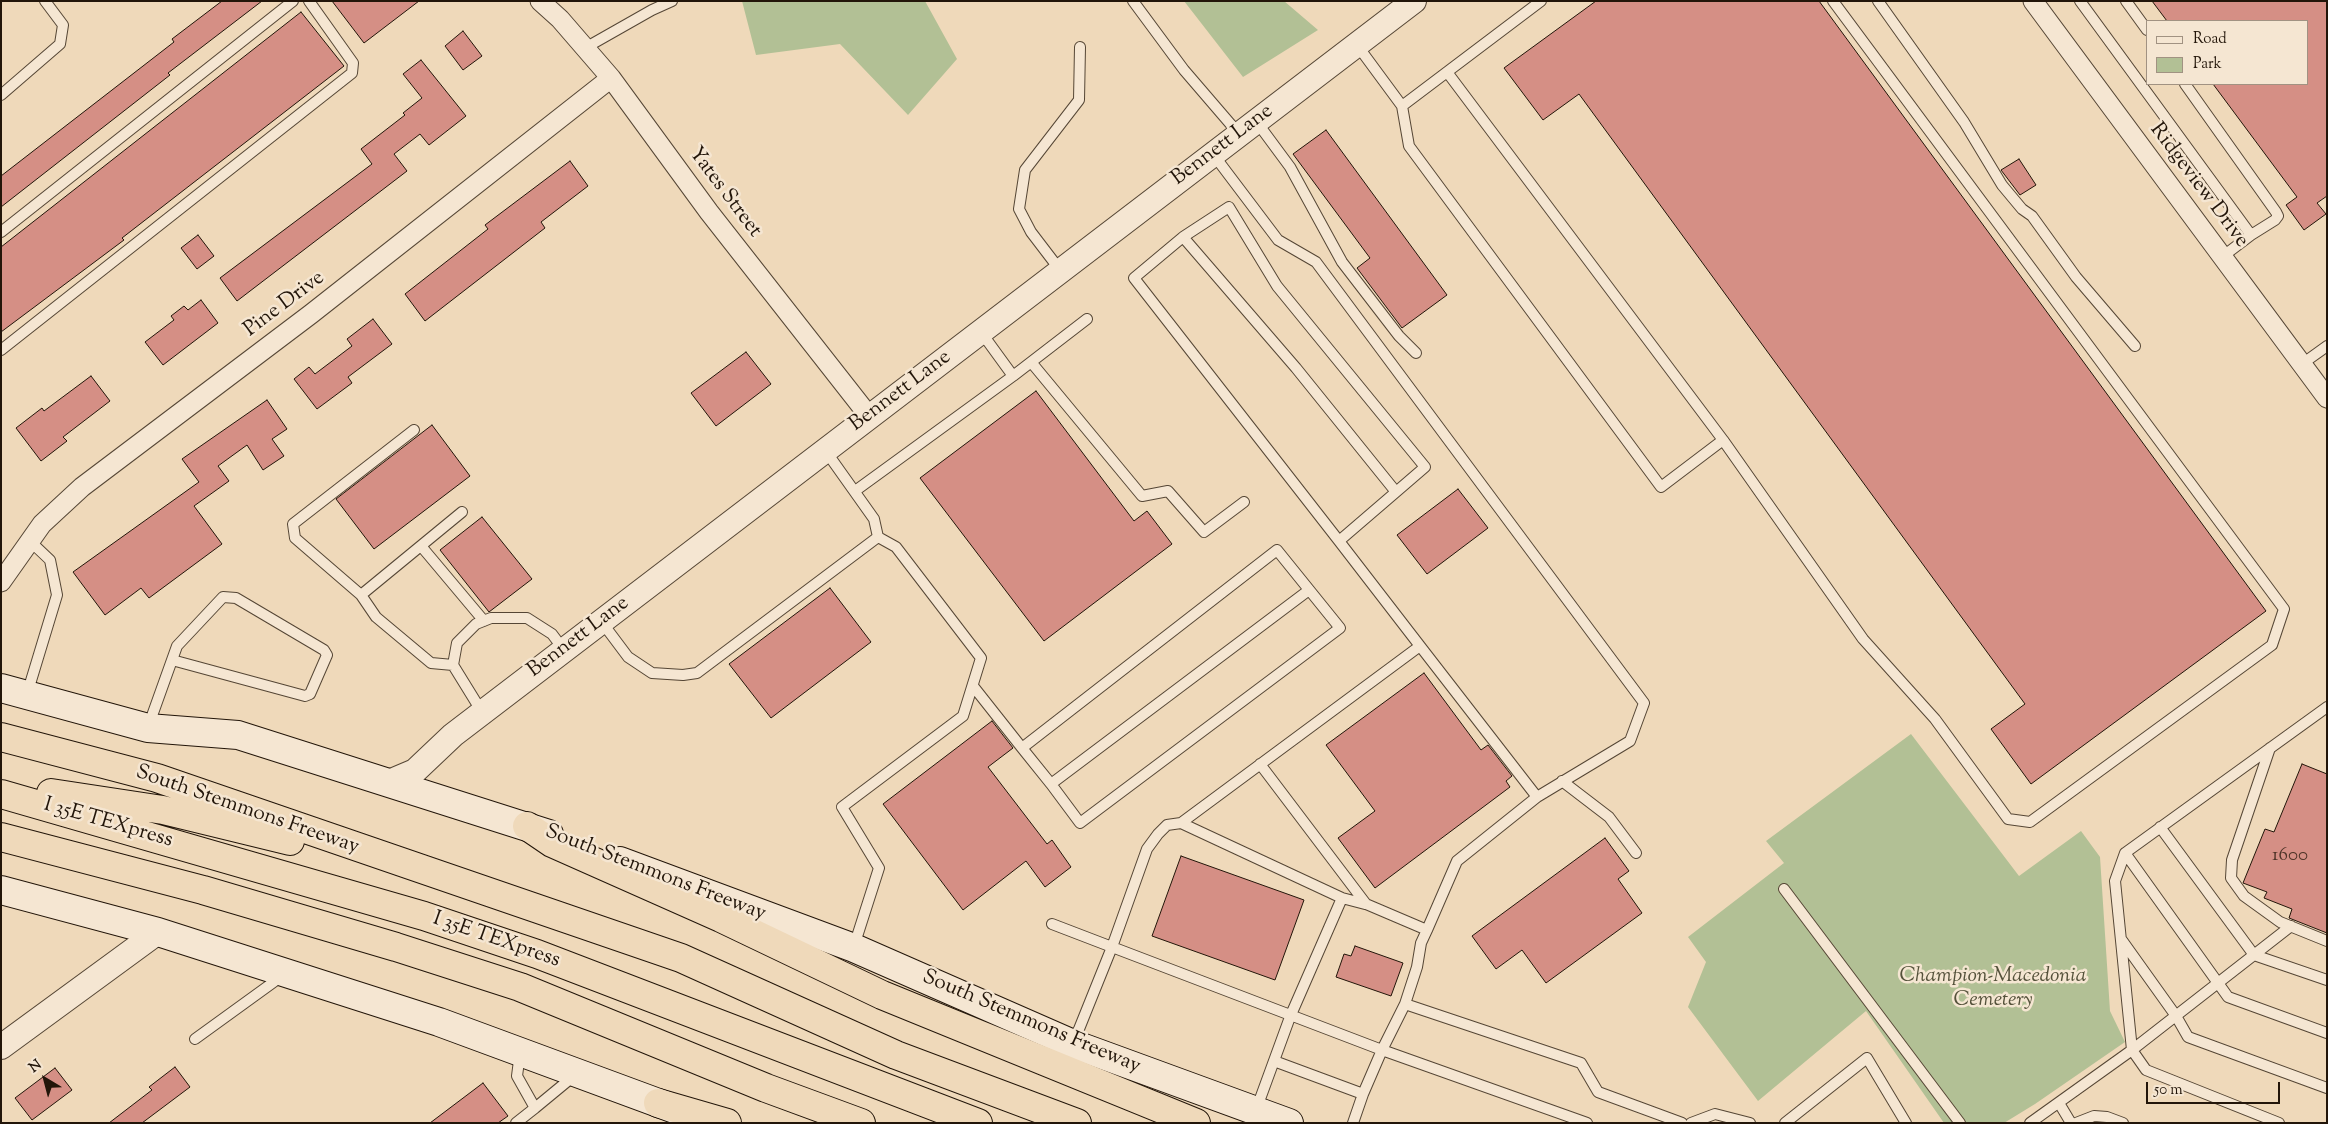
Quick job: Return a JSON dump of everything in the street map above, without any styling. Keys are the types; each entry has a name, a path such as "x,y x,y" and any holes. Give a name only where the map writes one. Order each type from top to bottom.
{"highway":[{"name":"South Stemmons Freeway","path":"1,737 157,778 681,958 896,1055 1077,1123"},
{"path":"1,786 163,810 467,885"},
{"name":"I 35E TEXpress","path":"1,794 424,916 537,954 978,1123"},
{"path":"528,826 552,843 721,918 882,994 1196,1123"},
{"path":"1,837 212,893 396,946 520,987 766,1088 861,1123"},
{"path":"670,1112 726,1123"}],"main road":[{"name":"South Stemmons Freeway","path":"14,691 148,728 238,735 528,826 854,948 1073,1044 1289,1123"},
{"path":"1,890 158,932 439,1022 577,1073 670,1112 709,1123"}],"street":[{"name":"Yates Street","path":"540,1 560,19 611,78 708,212 869,416"},
{"name":"Bennett Lane","path":"389,782 415,771 453,735 482,712 1414,1"},
{"name":"Ridgeview Drive","path":"2033,1 2327,398"},
{"name":"Pine Drive","path":"1,582 42,524 82,487 311,314 611,78"},
{"path":"1,1047 158,932"}],"lane":[{"path":"1,95 60,44 63,25 45,1"},
{"path":"1,232 293,1"},
{"path":"1,350 352,73 353,64 308,1"},
{"path":"585,48 652,10 672,1"},
{"path":"1133,1 1184,70 1290,167 1342,262 1399,336 1416,353"},
{"path":"1402,106 1541,1"},
{"path":"1447,72 1724,440 1863,639 1935,719 2008,819 2030,822 2272,645 2284,609 1833,1"},
{"path":"1878,1 1964,122 2002,185 2022,209 2032,216 2076,277 2135,346"},
{"path":"2080,1 2251,235"},
{"path":"2126,1 2146,29"},
{"path":"1357,45 1402,106 1409,146 1661,487 1724,440"},
{"path":"1060,270 1031,232 1018,209 1025,170 1079,100 1080,47"},
{"path":"2186,85 2278,216 2276,220 2222,256"},
{"path":"1213,154 1278,240 1316,262 1644,703 1630,741 1537,797 1457,861 1421,943 1417,967 1405,1004 1382,1050 1353,1123"},
{"path":"1339,541 1426,467 1277,286 1229,207 1183,237 1134,278 1537,797"},
{"path":"1183,237 1296,368 1396,492"},
{"path":"854,492 1013,376 1087,319"},
{"path":"981,331 1013,376"},
{"path":"2302,364 2327,346"},
{"path":"1031,362 1142,496 1168,491 1204,532 1244,502"},
{"path":"414,430 293,524 295,538 361,595 376,617 431,663 453,665"},
{"path":"825,450 874,519 878,536 896,547 981,658 963,716 842,807 879,868 854,948"},
{"path":"361,595 462,512"},
{"path":"601,621 628,657 652,673 683,676 697,672 878,536"},
{"path":"14,691 57,595 50,560 30,541"},
{"path":"421,546 484,621"},
{"path":"973,686 1080,823 1340,628 1277,550 1022,748"},
{"path":"1051,784 1309,590"},
{"path":"148,728 172,660 177,646 223,597 236,598 324,650 327,655 310,694 305,696 172,660"},
{"path":"482,712 453,665 457,643 476,624 491,618 526,618 552,634 564,650"},
{"path":"1073,1044 1112,947 1147,849 1168,825 1180,823 1420,646"},
{"path":"2279,1123 2146,1070 2132,1050 2115,881 2125,853 2327,707"},
{"path":"2270,748 2232,860 2232,878 2244,896 2280,922 2327,941"},
{"path":"1260,764 1366,904"},
{"path":"1562,782 1609,817 1636,854"},
{"path":"1180,823 1342,898 1366,904 1427,930"},
{"path":"2160,827 2254,955 2327,980"},
{"path":"2125,853 2228,997 2327,1033"},
{"path":"1784,889 1960,1123"},
{"path":"1256,1111 1290,1017 1342,898"},
{"path":"1052,924 1290,1017 1587,1123"},
{"path":"2030,1123 2132,1050 2291,926"},
{"path":"2121,938 2176,1016 2188,1037 2327,1088"},
{"path":"195,1039 287,973"},
{"path":"1405,1004 1581,1063 1598,1092 1682,1123"},
{"path":"520,1052 516,1076 535,1108"},
{"path":"1785,1123 1867,1058 1906,1123"},
{"path":"1274,1061 1363,1094"},
{"path":"516,1123 577,1073"},
{"path":"2059,1103 2071,1123"},
{"path":"1691,1123 1715,1114 1750,1123"},
{"path":"2076,1123 2094,1116 2107,1117 2123,1123"}],"green space":[{"path":"742,1 925,1 957,59 908,115 840,44 756,55"},
{"path":"1184,1 1284,1 1318,30 1243,77"},
{"name":"Champion-Macedonia Cemetery","path":"1911,734 2019,876 2081,831 2100,857 2110,1011 2125,1042 2004,1123 1944,1123 1866,1011 1758,1101 1688,1007 1706,962 1688,937 1784,863 1766,841"}],"building":[{"path":"222,1 262,1 168,73 170,75 1,207 1,176 174,42 172,39"},
{"path":"332,1 419,1 364,43"},
{"path":"1596,1 1819,1 2266,611 2031,784 1991,729 2025,704 1579,94 1543,120 1504,68"},
{"path":"2152,1 2327,1 2327,196 2317,203 2326,214 2304,230 2286,205 2297,197 2214,85 2308,85 2308,20 2166,20"},
{"path":"301,12 344,66 122,238 124,240 1,332 1,247"},
{"path":"463,31 482,56 463,70 445,46"},
{"path":"421,60 466,116 429,145 420,134 394,154 407,171 237,301 220,278 372,164 361,149 405,115 403,113 422,98 403,74"},
{"path":"1326,130 1447,295 1402,328 1357,268 1370,258 1293,154"},
{"path":"2019,159 2036,185 2020,195 2001,170"},
{"path":"570,161 588,186 541,222 545,228 425,321 405,294 488,229 485,225"},
{"path":"198,235 214,256 197,269 181,248"},
{"path":"201,300 218,323 163,365 145,342 174,320 171,316 184,306 188,310"},
{"path":"373,319 392,344 348,377 352,383 317,409 294,379 309,367 315,374 352,346 347,339"},
{"path":"746,352 771,384 716,426 691,393"},
{"path":"91,376 110,401 63,437 67,441 41,461 16,428 42,408 44,411"},
{"path":"1036,391 1134,521 1147,511 1172,544 1044,641 920,478"},
{"path":"267,400 287,429 272,439 284,456 263,470 247,445 218,466 229,481 194,506 222,544 149,598 141,588 105,615 73,572 199,482 182,459"},
{"path":"432,425 470,476 374,549 336,499"},
{"path":"1458,489 1488,528 1427,574 1397,535"},
{"path":"482,517 532,579 489,612 440,550"},
{"path":"830,588 871,642 771,718 729,664"},
{"path":"1424,673 1481,750 1488,745 1512,776 1506,781 1510,787 1375,888 1338,838 1375,811 1326,745"},
{"path":"992,721 1013,748 988,767 1047,844 1052,840 1071,867 1045,887 1026,861 963,910 883,804"},
{"path":"2302,764 2327,774 2327,933 2289,918 2292,909 2264,898 2267,892 2243,883 2265,829 2274,832"},
{"path":"1605,838 1629,871 1618,879 1642,913 1546,983 1522,950 1496,969 1472,936"},
{"path":"1181,856 1304,900 1275,980 1152,936"},
{"path":"1355,946 1403,963 1391,996 1336,977 1344,954 1351,956"},
{"path":"175,1067 190,1087 142,1123 109,1123 152,1090 149,1087"},
{"path":"55,1068 72,1090 32,1120 15,1098"},
{"path":"483,1083 508,1116 498,1123 430,1123"}]}
